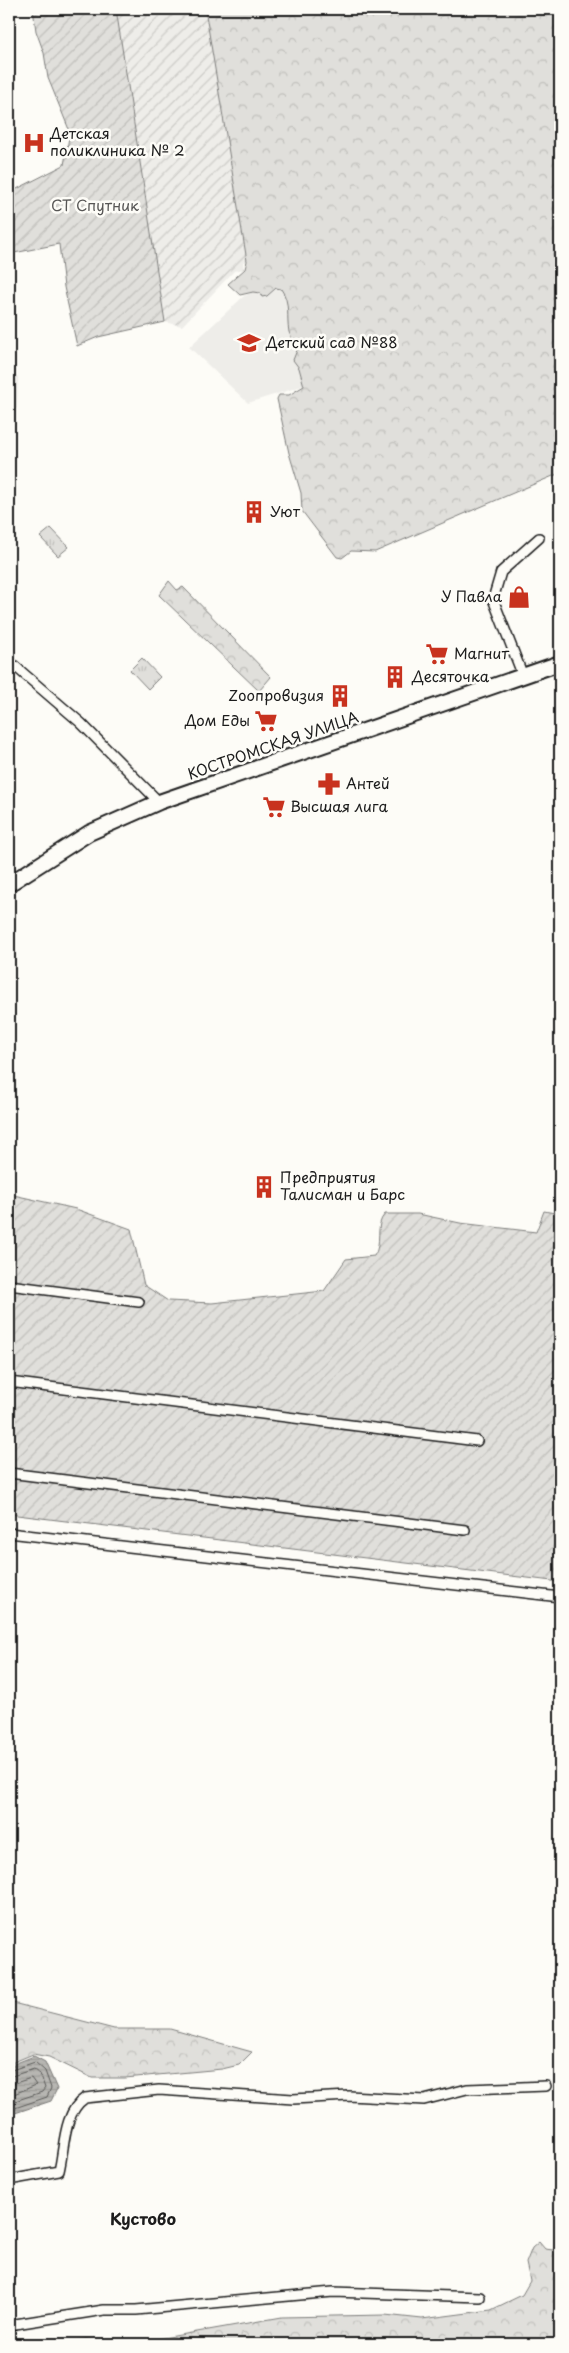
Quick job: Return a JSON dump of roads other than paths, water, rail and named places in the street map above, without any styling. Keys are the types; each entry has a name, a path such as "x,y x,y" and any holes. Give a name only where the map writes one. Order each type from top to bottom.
{"main road":[{"name":"КОСТРОМСКАЯ УЛИЦА","path":"9,884 90,833 159,802 560,663"}],"street":[{"path":"523,676 493,599 502,572 539,538"},
{"path":"9,661 81,723 159,802"},
{"path":"9,1285 139,1302"},
{"path":"9,1382 478,1441"},
{"path":"9,1473 465,1530"},
{"path":"9,1533 560,1597"},
{"path":"9,2180 59,2171 68,2122 75,2104 85,2098 159,2090 293,2099 349,2096 424,2100 467,2089 546,2086"},
{"path":"9,2326 104,2310 136,2310 332,2292 480,2297"}],"water":[{"path":"34,2056 45,2062 57,2089 51,2101 9,2115 9,2066"}],"place":[{"name":"Детская поликлиника № 2","path":"34,143"},
{"name":"Детский сад №88","path":"249,343"},
{"name":"Уют","path":"254,512"},
{"name":"У Павла","path":"519,597"},
{"name":"Магнит","path":"437,654"},
{"name":"Десяточка","path":"395,677"},
{"name":"Zоопровизия","path":"340,696"},
{"name":"Дом Еды","path":"266,721"},
{"name":"Антей","path":"329,784"},
{"name":"Высшая лига","path":"274,807"},
{"name":"Предприятия Талисман и Барс","path":"264,1187"}],"district":[{"name":"Кустово","path":"143,2219"}],"park label":[{"name":"СТ Спутник","path":"95,206"}]}
